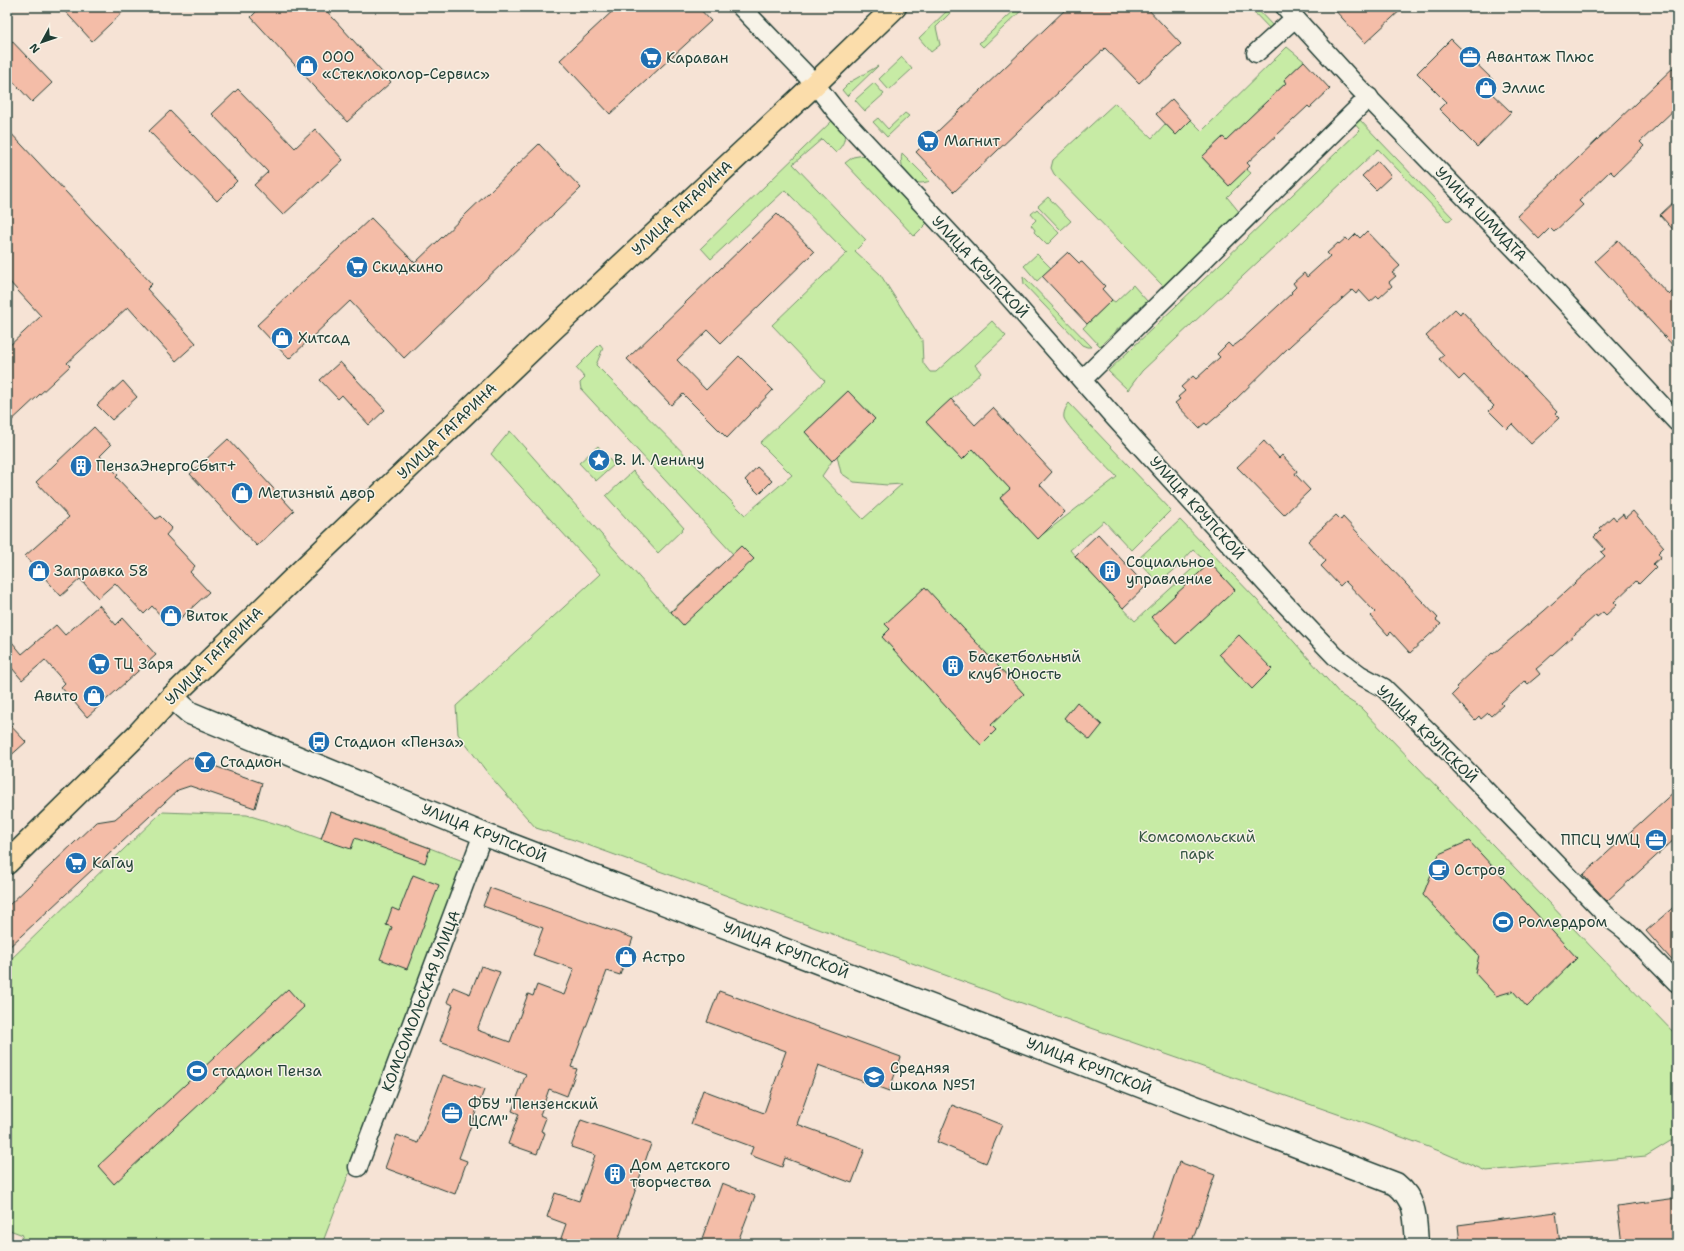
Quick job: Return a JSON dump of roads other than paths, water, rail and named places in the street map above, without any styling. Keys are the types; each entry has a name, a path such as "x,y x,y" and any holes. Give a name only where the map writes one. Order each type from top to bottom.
{"main road":[{"name":"УЛИЦА ГАГАРИНА","path":"7,863 138,734 172,697 552,330 815,84 895,7"},
{"name":"УЛИЦА КРУПСКОЙ","path":"172,697 190,712 483,834 1396,1184 1406,1192 1413,1206 1417,1244"}],"street":[{"name":"УЛИЦА КРУПСКОЙ","path":"742,7 815,84 841,116 1009,297 1265,583 1335,656 1360,675 1384,688 1440,743 1608,917 1624,930 1677,983"},
{"path":"1256,53 1290,13"},
{"name":"УЛИЦА ШМИДТА","path":"1290,13 1536,271 1677,422"},
{"path":"1082,380 1369,97"},
{"name":"КОМСОМОЛЬСКАЯ УЛИЦА","path":"358,1167 483,834"}],"place":[{"name":"Авантаж Плюс","path":"1470,57"},
{"name":"Караван","path":"651,58"},
{"name":"ООО «Стеклоколор-Сервис»","path":"307,66"},
{"name":"Эллис","path":"1486,88"},
{"name":"Магнит","path":"928,141"},
{"name":"Скидкино","path":"357,267"},
{"name":"Хитсад","path":"282,338"},
{"name":"В. И. Ленину","path":"599,460"},
{"name":"ПензаЭнергоСбыт+","path":"81,466"},
{"name":"Метизный двор","path":"242,493"},
{"name":"Заправка 58","path":"39,571"},
{"name":"Социальное управление","path":"1110,571"},
{"name":"Виток","path":"171,616"},
{"name":"ТЦ Заря","path":"99,664"},
{"name":"Баскетбольный клуб Юность","path":"953,666"},
{"name":"Авито","path":"94,696"},
{"name":"Стадион «Пенза»","path":"319,742"},
{"name":"Стадион","path":"205,762"},
{"name":"ППСЦ УМЦ","path":"1656,840"},
{"name":"КаГау","path":"76,863"},
{"name":"Остров","path":"1439,870"},
{"name":"Роллердром","path":"1503,922"},
{"name":"Астро","path":"626,957"},
{"name":"стадион Пенза","path":"197,1071"},
{"name":"Средняя школа №51","path":"874,1077"},
{"name":"ФБУ \"Пензенский ЦСМ\"","path":"452,1113"},
{"name":"Дом детского творчества","path":"615,1174"}],"park label":[{"name":"Комсомольский парк","path":"1197,846"}]}
